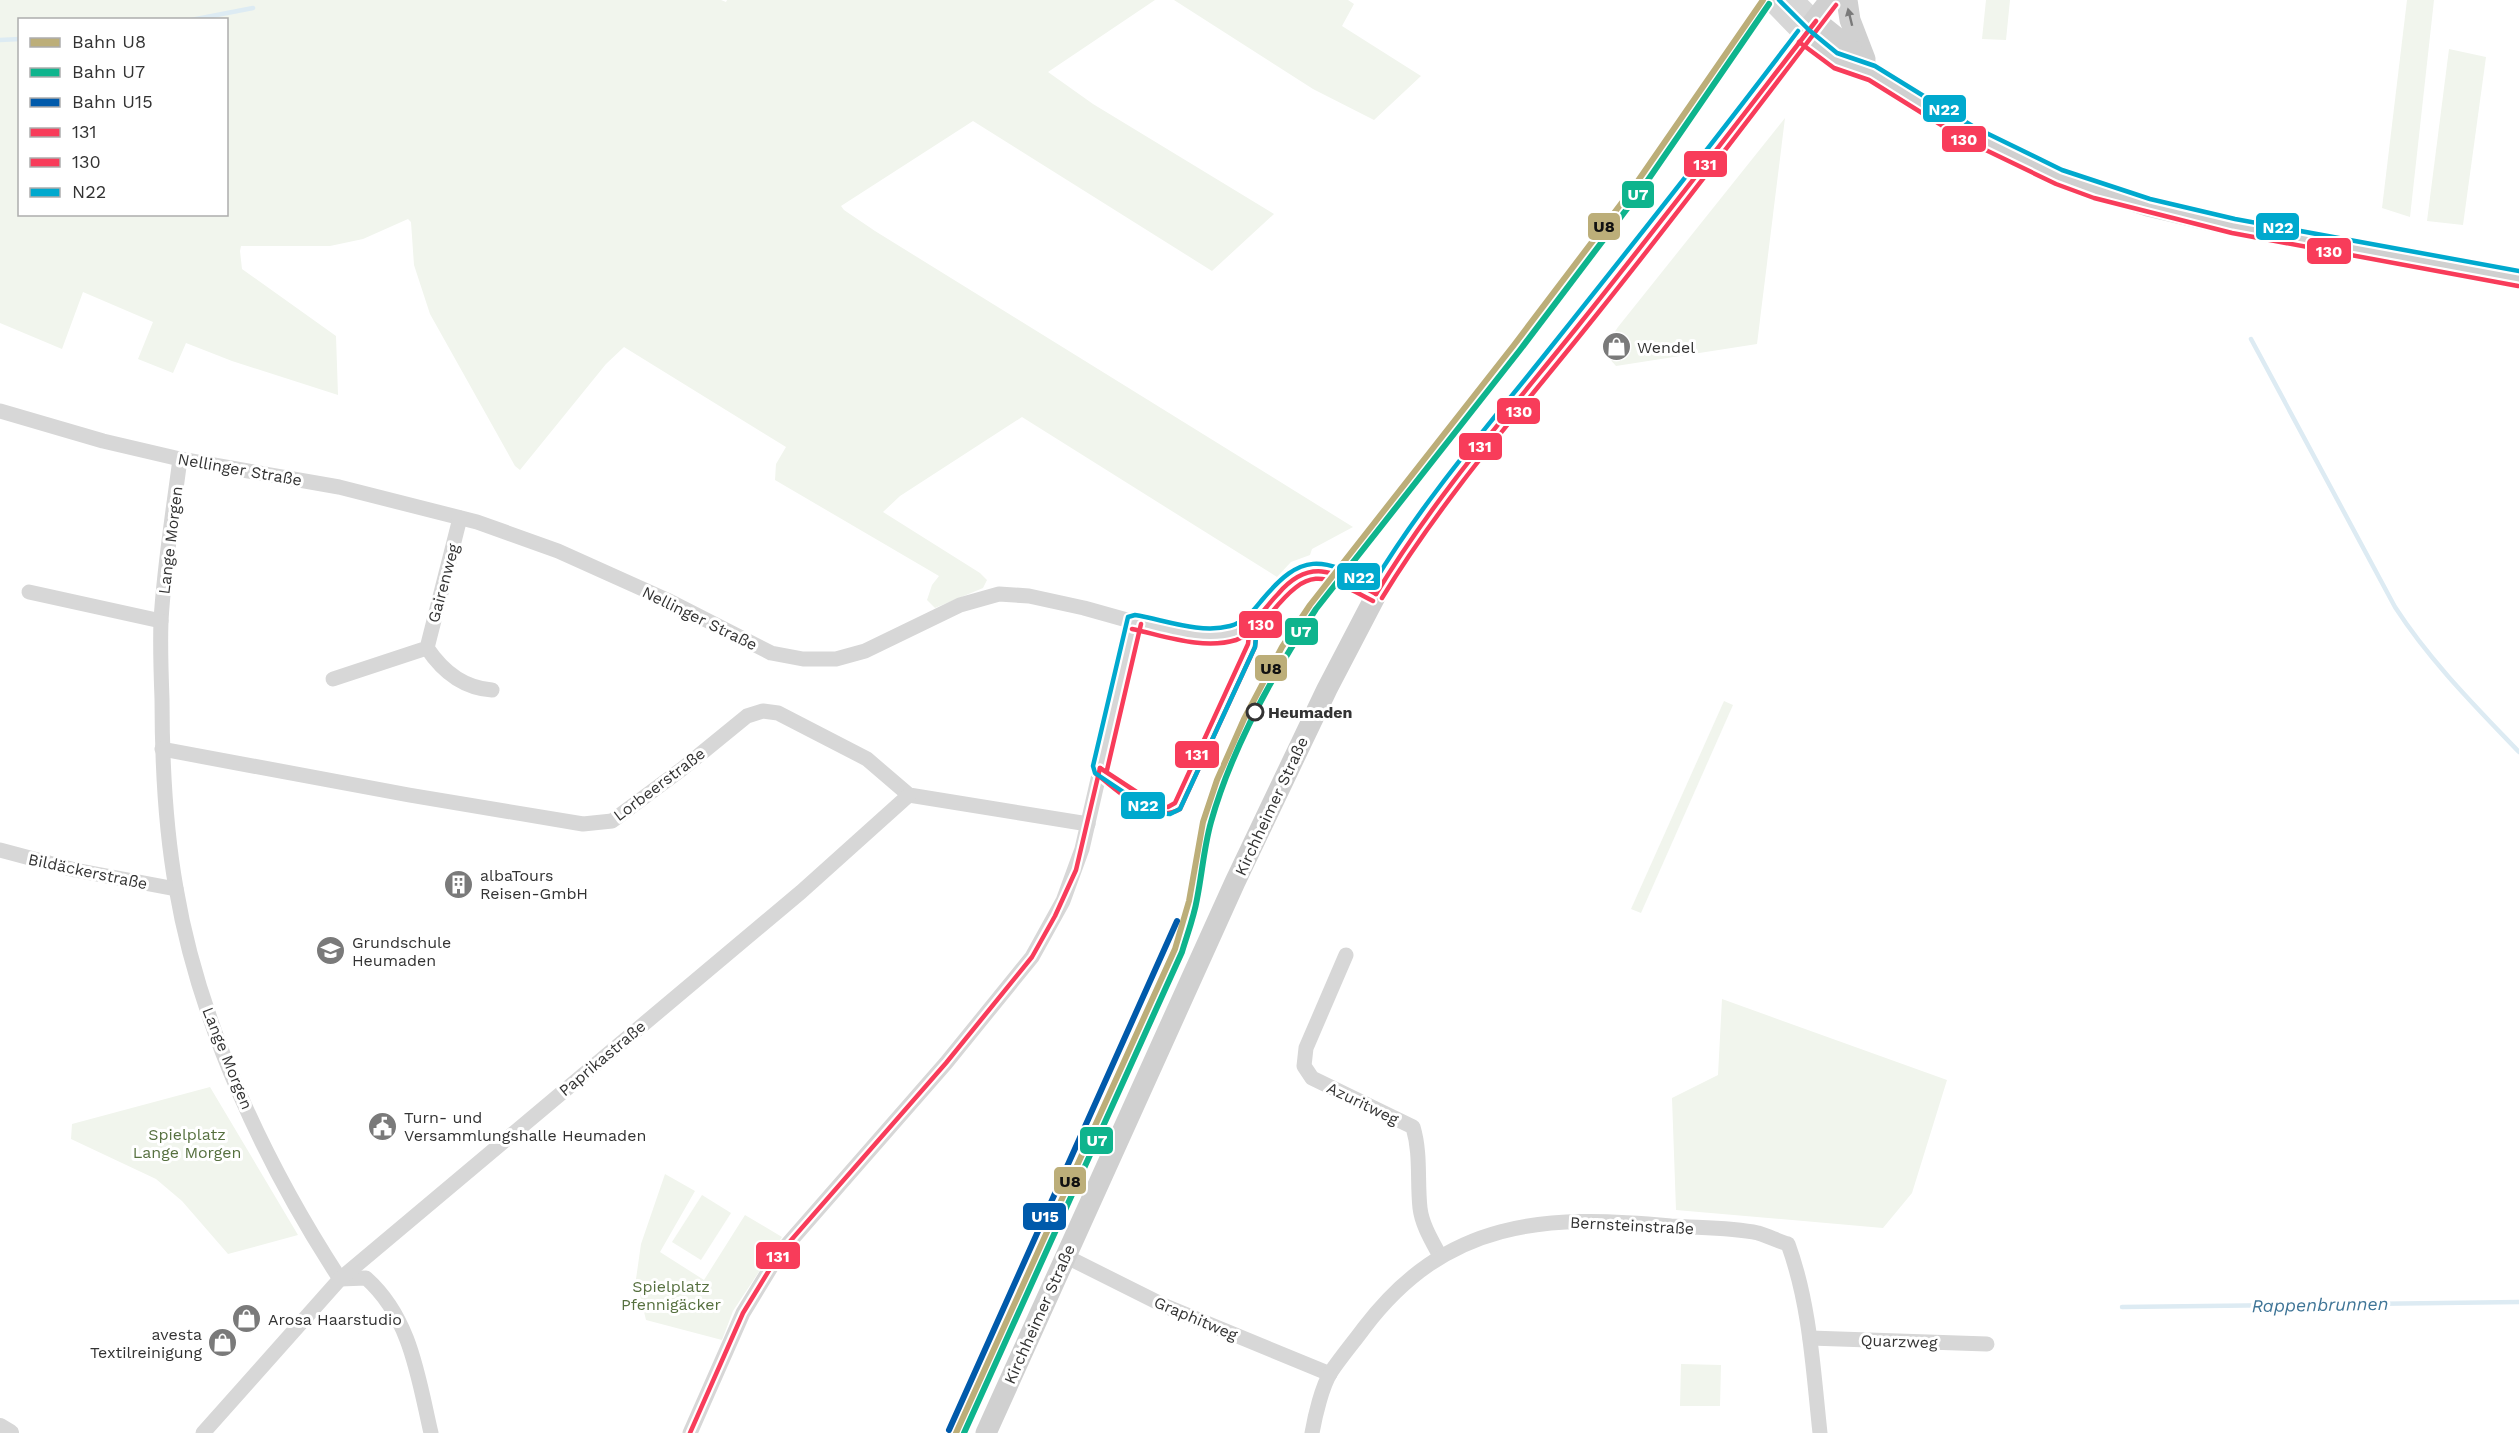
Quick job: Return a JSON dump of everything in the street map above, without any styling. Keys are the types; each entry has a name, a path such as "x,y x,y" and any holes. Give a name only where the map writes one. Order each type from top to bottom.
{"main road":[{"name":"Kirchheimer Straße","path":"986,1433 1231,890 1327,689 1376,594 1404,548 1470,461 1640,249 1830,0"},
{"path":"1847,0 1852,26 1872,73"},
{"path":"1810,28 1838,62 1872,73 1970,135 2059,177 2097,191 2233,226 2519,279"}],"street":[{"path":"1769,0 1810,28"},
{"path":"1795,0 1810,28"},
{"name":"Nellinger Straße","path":"0,411 103,441 180,459 339,487 460,518 558,550 667,600 771,653 803,659 836,659 865,651 960,605 999,594 1067,604 1134,622 1206,635 1231,633 1254,621 1293,577 1313,569 1335,573 1376,594"},
{"name":"Lange Morgen","path":"180,459 161,621 162,749 168,828 176,889 206,1005 230,1068 279,1174 317,1244 340,1279"},
{"name":"Gairenweg","path":"426,648 460,518"},
{"path":"29,592 161,621"},
{"path":"690,1433 743,1313 779,1254 946,1063 1032,957 1071,882 1088,824 1134,622"},
{"path":"333,679 426,648 440,667 453,677 476,689 492,690"},
{"name":"Lorbeerstraße","path":"162,749 583,824 612,820 682,769 747,716 763,711 778,713 867,759 909,795"},
{"path":"909,795 1088,824"},
{"name":"Paprikastraße","path":"204,1433 340,1279 801,892 909,795"},
{"name":"Bildäckerstraße","path":"0,850 75,870 176,889"},
{"name":"Azuritweg","path":"1346,955 1306,1048 1304,1066 1312,1078 1413,1127 1419,1148 1420,1208 1424,1224 1440,1256"},
{"name":"Bernsteinstraße","path":"1312,1433 1330,1374 1383,1303 1414,1273 1440,1256 1469,1242 1499,1232 1546,1223 1621,1221 1757,1233 1788,1244 1799,1274 1810,1338 1820,1433"},
{"name":"Graphitweg","path":"1065,1256 1165,1306 1330,1374"},
{"path":"340,1279 366,1278 380,1290 396,1312 408,1342 431,1433"},
{"name":"Quarzweg","path":"1810,1338 1987,1344"},
{"path":"0,1427 10,1433"}],"green space":[{"path":"0,0 721,0 726,2 727,0 1155,0 1048,72 1093,104 1274,214 1212,271 973,121 841,206 875,231 1353,527 1312,549 1310,555 1291,562 1277,577 1022,417 900,496 883,512 980,573 987,580 983,588 935,608 927,600 932,585 939,576 775,480 776,464 786,447 624,347 606,364 520,470 515,466 430,314 414,265 411,222 408,219 363,239 330,246 241,246 242,269 336,336 338,395 232,361 186,343 173,373 138,359 153,322 83,292 62,349 0,323"},
{"path":"1174,0 1348,0 1354,4 1342,26 1421,76 1374,120 1313,89"},
{"path":"1986,0 2010,0 2006,40 1982,39"},
{"path":"2407,0 2434,0 2410,217 2382,208"},
{"path":"2449,49 2486,57 2463,225 2427,221"},
{"path":"1785,118 1757,344 1616,366 1607,356 1610,339 1618,327"},
{"path":"1724,701 1733,705 1641,913 1631,909"},
{"path":"1722,999 1947,1080 1912,1193 1883,1228 1676,1210 1672,1098 1718,1075"},
{"name":"Spielplatz Lange Morgen","path":"210,1087 298,1235 228,1254 182,1201 156,1179 71,1139 72,1124"},
{"name":"Spielplatz Pfennigäcker","path":"665,1174 695,1191 660,1252 704,1280 745,1215 782,1237 733,1311 722,1340 646,1320 636,1279 641,1244"},
{"path":"702,1195 731,1213 701,1260 672,1242"},
{"path":"1681,1364 1721,1365 1720,1406 1680,1406"}],"waterway":[{"path":"201,18 253,8"},
{"path":"0,40 18,39"},
{"path":"2251,339 2395,607 2438,664 2519,752"},
{"name":"Rappenbrunnen","path":"2122,1307 2519,1302"}],"rail line":[{"name":"U8","path":"956,1433 1175,949 1189,901 1203,822 1217,780 1244,719 1282,647 1310,605 1514,345 1633,188 1763,0"},
{"name":"U7","path":"964,1433 1182,952 1194,912 1209,831 1220,794 1242,739 1269,685 1316,609 1520,350 1639,193 1769,4"},
{"name":"U15","path":"949,1430 1177,921"}],"transit line":[{"name":"N22","path":"1779,0 1809,30 1837,53 1875,66 1974,127 2062,170 2150,199 2235,219 2519,271"},
{"name":"130","path":"1382,598 1406,560 1458,488 1658,237 1836,5"},
{"name":"131","path":"1376,594 1398,558 1472,457 1638,250 1816,21"},
{"name":"N22","path":"1257,628 1255,647 1180,809 1170,814 1155,813 1095,773 1093,766 1128,617 1135,615 1195,627 1230,626 1248,616 1276,584 1289,573 1313,564 1339,568 1373,584 1414,522 1458,463 1644,230 1798,31"},
{"name":"130","path":"1799,42 1834,68 1869,80 1967,141 2056,184 2094,198 2232,233 2518,286"},
{"name":"131","path":"1250,625 1290,582 1313,572 1337,575 1376,594"},
{"name":"130","path":"1132,629 1197,643 1223,643 1236,640 1256,629 1297,586 1318,579 1342,585 1373,601"},
{"name":"130","path":"1107,770 1141,624"},
{"name":"131","path":"1100,768 1158,806 1168,807 1175,803 1248,644 1250,625"},
{"name":"130","path":"1096,774 1125,797 1147,810 1169,813 1180,809 1255,647 1257,626"},
{"name":"131","path":"690,1433 743,1313 779,1254 946,1063 1032,957 1055,916 1076,870 1100,768"}],"place":[{"name":"Wendel","path":"1616,347"},
{"name":"Heumaden","path":"1255,712"},
{"name":"albaTours Reisen-GmbH","path":"459,884"},
{"name":"Grundschule Heumaden","path":"331,951"},
{"name":"Turn- und Versammlungshalle Heumaden","path":"383,1126"},
{"name":"Arosa Haarstudio","path":"247,1319"},
{"name":"avesta Textilreinigung","path":"223,1343"}]}
